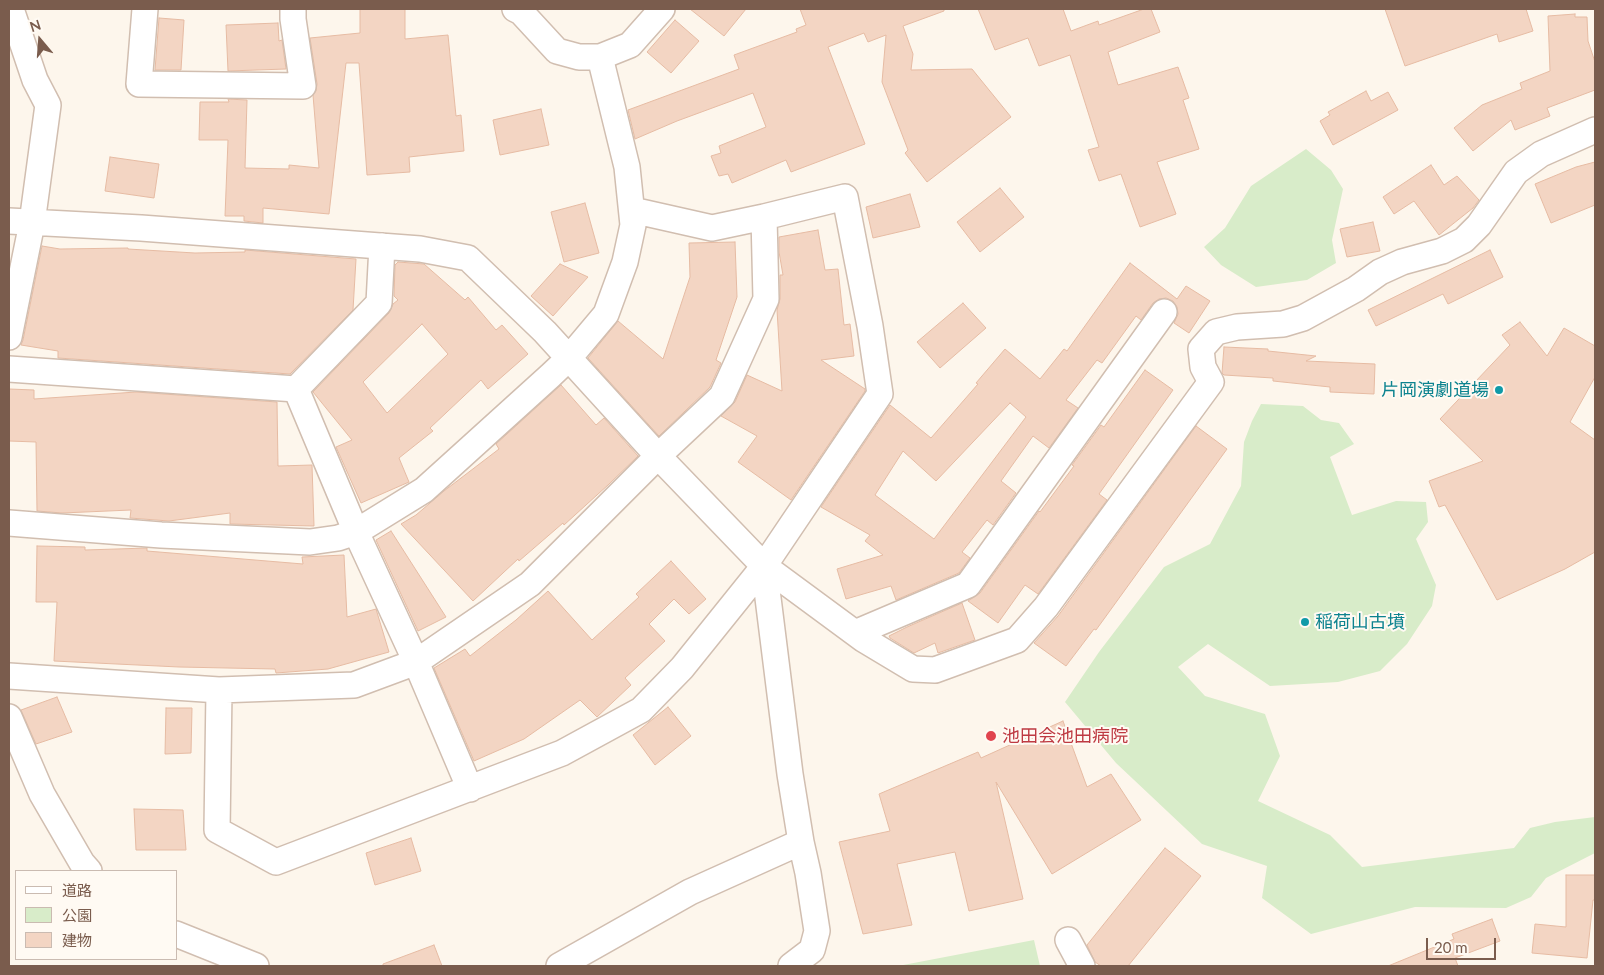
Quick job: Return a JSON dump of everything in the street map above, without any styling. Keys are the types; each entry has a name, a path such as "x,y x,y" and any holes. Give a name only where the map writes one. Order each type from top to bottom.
{"street":[{"path":"9,337 20,222 48,105 36,80 12,9"},
{"path":"144,9 139,84 303,86 292,19 293,9"},
{"path":"515,9 522,12 557,51 579,58 600,57 630,45 662,9"},
{"path":"9,523 161,535 310,542 338,538 356,532 424,490 569,358 606,314 625,262 633,225 627,167 600,57"},
{"path":"20,222 141,228 420,249 468,258 545,332 658,456 764,566 855,633 913,669 935,670 1018,640 1046,607 1211,382 1203,367 1201,349 1216,332 1237,327 1283,324 1303,318 1356,289 1380,272 1402,262 1442,251 1464,240 1479,225 1516,172 1541,154 1595,130"},
{"path":"219,690 217,830 276,862 562,753 641,710 682,668 764,566 880,394 870,326 845,197 712,228 632,210"},
{"path":"9,676 219,690 354,685 416,662 530,584 658,456 722,396 766,299 764,217"},
{"path":"296,389 379,303 382,246"},
{"path":"855,633 968,585 1164,312"},
{"path":"9,369 296,389"},
{"path":"296,389 356,532 416,662 470,789"},
{"path":"764,566 790,774 817,931 812,950 791,966"},
{"path":"9,717 42,794 82,863 89,870"},
{"path":"559,966 690,892 801,842"},
{"path":"178,935 256,966"},
{"path":"1068,940 1082,966"}],"green space":[{"path":"1306,149 1331,170 1343,189 1332,240 1336,263 1307,280 1256,287 1221,265 1204,247 1225,228 1251,186"},
{"path":"1261,404 1303,406 1321,420 1339,423 1354,444 1330,457 1352,515 1396,501 1426,502 1428,522 1416,539 1436,585 1432,606 1407,644 1380,671 1338,682 1270,686 1208,644 1178,667 1205,696 1265,714 1280,756 1258,801 1330,835 1362,867 1514,848 1530,828 1555,822 1595,817 1595,853 1546,878 1531,897 1506,908 1415,907 1311,934 1262,898 1267,866 1202,844 1116,763 1065,702 1099,652 1164,567 1210,544 1241,486 1244,442"},
{"path":"1034,940 1040,966 898,966"}],"building":[{"path":"360,9 405,9 405,39 448,35 456,116 461,115 464,151 409,157 410,172 367,175 359,63 346,63 329,214 263,208 263,223 244,221 244,216 225,216 228,140 199,140 200,102 229,102 228,99 247,100 245,168 289,169 289,165 319,168 313,95 317,84 310,38 360,33"},
{"path":"690,9 746,9 724,36"},
{"path":"800,9 944,9 944,11 903,26 913,54 911,70 972,69 1011,117 927,182 905,153 908,150 882,82 886,35 868,42 864,33 828,47 865,144 791,172 786,160 732,183 728,174 719,176 711,156 721,153 719,146 766,127 753,93 677,121 635,139 628,110 739,69 734,55 797,32 796,29 806,25"},
{"path":"978,9 1063,9 1071,31 1098,21 1099,25 1144,9 1151,9 1160,32 1108,52 1118,85 1178,67 1189,98 1183,100 1199,149 1157,162 1176,214 1140,227 1121,174 1099,181 1088,150 1099,147 1070,55 1039,66 1028,38 995,50"},
{"path":"1385,9 1526,9 1533,31 1499,42 1497,34 1405,66"},
{"path":"1575,14 1575,17 1587,17 1588,41 1595,62 1595,90 1547,108 1550,116 1515,130 1511,120 1473,151 1454,128 1482,105 1522,89 1520,83 1550,71 1548,16"},
{"path":"159,18 184,20 181,70 155,70"},
{"path":"675,20 699,41 671,73 647,52"},
{"path":"278,23 279,41 282,40 286,69 228,71 226,25"},
{"path":"1366,91 1371,101 1388,92 1398,110 1333,145 1320,121 1330,115 1328,112"},
{"path":"541,109 549,145 500,155 493,120"},
{"path":"110,157 159,164 154,198 105,191"},
{"path":"1595,162 1595,205 1551,223 1535,184 1576,167"},
{"path":"1431,165 1444,185 1457,176 1479,200 1473,208 1439,235 1414,201 1394,214 1383,197"},
{"path":"1000,188 1024,217 980,252 957,222"},
{"path":"910,194 920,227 873,238 866,207"},
{"path":"585,203 599,253 564,262 551,212"},
{"path":"1373,222 1380,251 1347,257 1340,229"},
{"path":"818,230 825,270 838,269 844,325 850,324 854,356 821,360 865,389 865,391 791,500 738,462 757,436 721,416 735,402 747,375 782,391 777,310 780,299 780,275 783,275 779,252 779,237"},
{"path":"735,242 737,297 716,360 721,363 710,387 659,436 588,358 618,321 663,359 690,277 689,243"},
{"path":"42,246 60,249 128,248 195,253 245,252 245,250 356,259 353,310 290,374 58,358 58,351 21,345"},
{"path":"1490,250 1503,277 1448,304 1443,294 1376,326 1368,310"},
{"path":"398,262 424,264 465,300 468,297 496,330 502,325 528,354 488,389 481,380 430,428 433,431 399,458 409,482 361,503 336,447 352,440 313,392 389,313 393,304 398,300 394,296 395,265","holes":["422,324 448,354 387,413 363,382"]},
{"path":"1130,263 1177,299 1186,286 1210,301 1189,333 1174,323 1178,314 1177,307 1173,301 1166,298 1159,299 1153,303 1141,320 1136,316 1102,363 1097,360 1066,400 1078,408 1049,448 1033,436 1001,481 1016,493 993,525 987,520 962,552 970,558 959,573 896,600 891,586 846,599 837,569 883,555 865,541 870,535 821,507 890,405 931,438 978,384 976,383 1005,349 1040,379 1064,349 1067,351","holes":["1010,403 1026,417 934,539 875,495 903,451 936,481"]},
{"path":"560,264 588,277 553,316 531,296"},
{"path":"963,303 986,328 940,368 917,342"},
{"path":"1520,322 1547,356 1564,328 1595,346 1595,377 1570,422 1595,440 1595,552 1565,569 1497,600 1445,505 1439,507 1429,481 1483,461 1440,419 1510,345 1502,335"},
{"path":"1224,347 1268,349 1268,351 1316,356 1306,361 1375,364 1374,394 1330,392 1330,387 1273,381 1273,378 1224,375 1222,373"},
{"path":"1145,370 1173,390 1099,494 1107,500 1038,594 1025,585 998,623 968,601 980,593 1074,466 1072,465 1101,425 1104,427"},
{"path":"561,385 596,425 604,418 638,456 564,525 563,523 519,561 518,559 473,601 401,524 416,515 499,449 496,444"},
{"path":"9,389 34,390 34,399 136,392 277,402 278,466 312,465 314,526 230,524 230,513 169,521 130,518 131,510 62,513 37,511 36,442 9,441"},
{"path":"1196,426 1227,449 1096,630 1094,629 1066,666 1034,643 1058,616"},
{"path":"391,531 446,617 418,631 376,540"},
{"path":"37,546 85,547 85,550 147,548 147,551 303,564 302,557 344,555 347,617 376,609 389,652 328,669 276,673 275,669 54,661 57,602 36,602"},
{"path":"671,561 706,599 689,614 674,599 649,624 665,641 625,678 631,685 597,717 580,700 524,739 474,761 434,668 465,649 470,656 516,620 548,591 592,640 639,597 636,594"},
{"path":"962,603 975,640 938,653 935,643 914,653 889,636 907,627"},
{"path":"57,697 72,732 36,744 21,710"},
{"path":"668,707 691,736 655,765 633,735"},
{"path":"166,708 192,708 191,753 165,754"},
{"path":"1063,721 1087,787 1111,774 1141,820 1052,874 996,782 1023,899 969,911 955,852 897,864 912,925 863,934 839,842 890,831 879,794 978,752 981,758"},
{"path":"134,809 183,810 186,850 136,850"},
{"path":"411,838 421,871 375,885 366,853"},
{"path":"1165,848 1201,876 1128,966 1101,966 1095,962 1087,945"},
{"path":"1566,875 1595,875 1595,900 1593,900 1587,958 1532,953 1535,924 1566,927"},
{"path":"1492,919 1500,941 1455,958 1458,966 1388,966 1454,939 1452,934"},
{"path":"434,945 442,966 383,966 383,964"}],"place":[{"name":"片岡演劇道場","path":"1499,390"},
{"name":"稲荷山古墳","path":"1305,622"},
{"name":"池田会池田病院","path":"991,736"}]}
